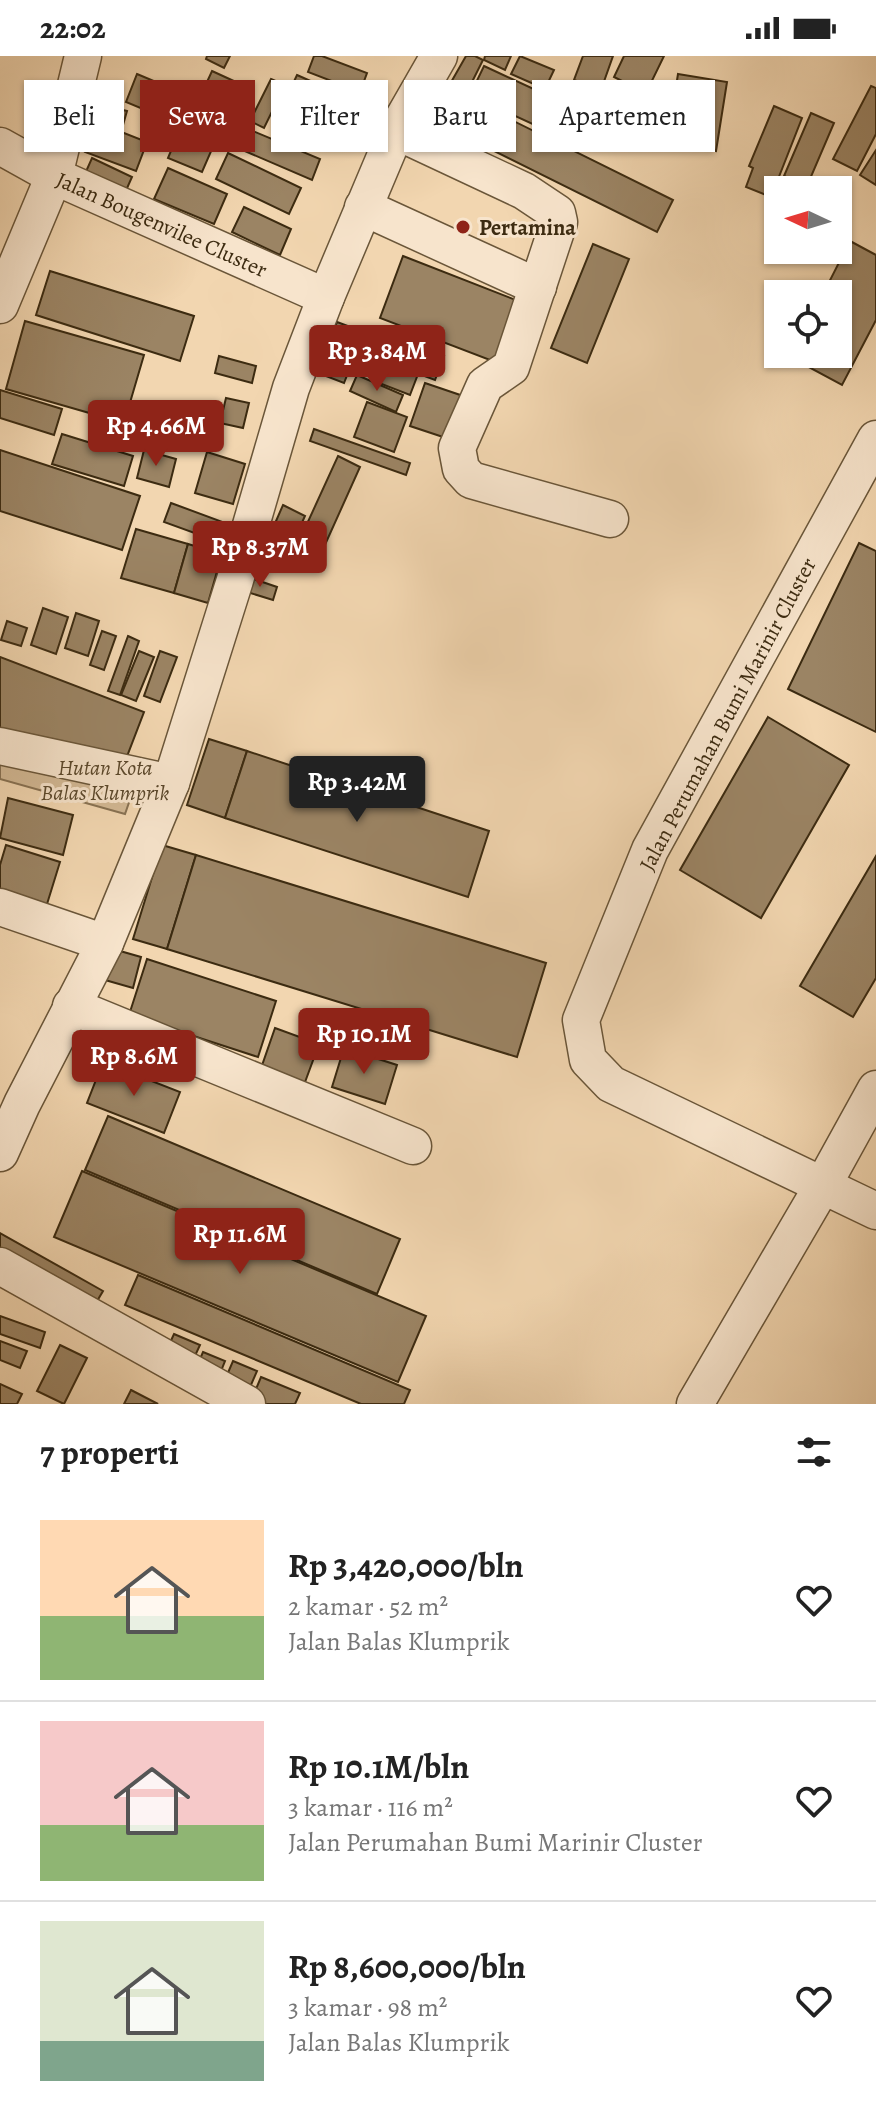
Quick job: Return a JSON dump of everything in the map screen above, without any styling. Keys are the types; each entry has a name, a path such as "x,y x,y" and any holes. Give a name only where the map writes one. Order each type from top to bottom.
{"street":[{"path":"0,305 54,176 83,56"},
{"path":"0,1153 105,943 171,783 291,388 396,131 439,56"},
{"path":"396,131 524,191 557,213 559,222 511,367 485,385 457,448 461,469 471,480 610,519"},
{"name":"Jalan Bougenvilee Cluster","path":"0,146 54,176 326,297"},
{"path":"363,207 538,287"},
{"name":"Jalan Perumahan Bumi Marinir Cluster","path":"876,439 650,850 581,1020 588,1060 611,1084 876,1211"},
{"path":"0,746 171,783"},
{"path":"0,907 105,943"},
{"path":"71,1006 413,1146"},
{"path":"695,1404 876,1089"},
{"path":"0,1266 247,1404"}],"green space":[{"name":"Hutan Kota Balas Klumprik","path":"0,723 143,762 125,814 0,779"}],"building":[{"path":"207,56 230,56 224,68 206,59"},
{"path":"314,56 322,56 367,73 364,80 329,80 308,72"},
{"path":"466,56 483,60 473,80 452,80"},
{"path":"485,56 511,56 505,70 484,60"},
{"path":"520,56 554,70 549,80 532,80 532,83 511,74"},
{"path":"583,56 613,56 605,80 574,80"},
{"path":"624,56 664,56 652,80 620,80 614,77"},
{"path":"484,66 514,80 477,80"},
{"path":"212,71 232,80 208,80"},
{"path":"137,74 151,80 140,80 140,108 126,102"},
{"path":"678,74 715,80 677,80"},
{"path":"271,79 273,80 271,114 264,128 255,124 255,111"},
{"path":"715,80 727,82 715,151"},
{"path":"516,81 532,88 532,124 516,116"},
{"path":"871,86 876,88 876,134 857,171 833,159"},
{"path":"774,106 802,118 779,176 764,176 764,194 746,187 753,168 749,166"},
{"path":"811,113 834,123 811,176 784,176"},
{"path":"516,122 532,130 532,152 576,152 673,200 657,232 496,152 516,152"},
{"path":"255,132 271,139 271,152 303,152 320,159 312,180 247,152 255,152"},
{"path":"124,133 140,139 140,152 143,152 136,171 85,152 124,152"},
{"path":"876,150 876,185 860,175"},
{"path":"170,152 211,152 202,172 168,158"},
{"path":"228,153 301,188 289,214 216,179"},
{"path":"92,158 132,177 120,204 80,185"},
{"path":"168,168 227,194 214,224 154,199"},
{"path":"244,207 291,229 280,255 232,232"},
{"path":"852,242 876,255 876,320 852,366 852,280 830,280 838,264 852,264"},
{"path":"593,244 629,259 587,363 551,348"},
{"path":"403,256 526,304 503,365 380,318"},
{"path":"50,271 194,316 180,361 36,315"},
{"path":"25,321 144,355 124,423 6,389"},
{"path":"337,322 364,332 344,383 318,373"},
{"path":"412,344 444,356 435,380 403,368"},
{"path":"219,356 256,366 252,383 215,373"},
{"path":"387,363 418,374 410,395 379,383"},
{"path":"810,368 851,368 842,385"},
{"path":"357,375 403,395 396,412 350,391"},
{"path":"425,383 472,399 458,442 410,426"},
{"path":"0,390 62,409 54,435 0,418"},
{"path":"226,398 249,403 243,428 220,423"},
{"path":"367,402 407,417 394,452 354,437"},
{"path":"314,429 410,463 406,475 310,441"},
{"path":"62,434 133,456 124,486 52,464"},
{"path":"0,450 140,496 122,550 0,511"},
{"path":"144,450 176,459 169,487 137,478"},
{"path":"207,452 245,464 233,504 195,493"},
{"path":"338,456 360,467 324,547 301,537"},
{"path":"171,503 228,524 222,543 164,522"},
{"path":"283,505 305,516 295,538 273,528"},
{"path":"136,529 188,544 174,593 121,578"},
{"path":"859,543 876,551 876,732 788,689"},
{"path":"188,544 222,554 208,603 174,593"},
{"path":"248,577 277,587 273,600 244,591"},
{"path":"43,608 68,617 56,654 31,645"},
{"path":"76,613 99,621 88,656 65,648"},
{"path":"7,621 27,628 21,646 1,640"},
{"path":"102,631 116,636 104,670 90,665"},
{"path":"128,636 139,641 120,695 108,691"},
{"path":"139,651 154,657 136,701 121,695"},
{"path":"160,651 177,657 160,702 144,696"},
{"path":"0,657 144,712 121,772 0,738"},
{"path":"768,717 849,765 761,918 680,870"},
{"path":"209,739 247,751 225,818 187,805"},
{"path":"247,751 489,831 468,897 225,818"},
{"path":"8,798 73,815 63,855 0,838"},
{"path":"6,845 60,862 43,917 0,903 0,865"},
{"path":"162,845 196,855 167,949 133,939"},
{"path":"196,855 546,963 517,1057 167,949"},
{"path":"876,856 876,978 853,1017 800,986"},
{"path":"106,947 141,957 133,988 98,978"},
{"path":"147,959 276,1001 258,1057 129,1015"},
{"path":"275,1028 319,1044 301,1093 258,1077"},
{"path":"344,1048 397,1065 385,1104 332,1087"},
{"path":"103,1062 180,1092 164,1133 87,1103"},
{"path":"108,1116 400,1239 377,1294 85,1170"},
{"path":"82,1171 426,1316 398,1382 54,1237"},
{"path":"0,1233 103,1291 93,1308 0,1256"},
{"path":"138,1275 410,1390 404,1404 361,1404 125,1305"},
{"path":"0,1316 45,1332 40,1348 0,1334"},
{"path":"174,1334 200,1345 194,1358 168,1347"},
{"path":"0,1341 27,1351 20,1368 0,1360"},
{"path":"60,1345 87,1358 64,1404 37,1391"},
{"path":"203,1352 225,1361 219,1376 197,1366"},
{"path":"233,1361 257,1371 248,1392 224,1382"},
{"path":"261,1377 300,1393 295,1404 258,1404 251,1401"},
{"path":"0,1384 22,1394 17,1404 0,1404"},
{"path":"131,1390 158,1404 124,1404"}],"place":[{"name":"Pertamina","path":"463,227"}]}
